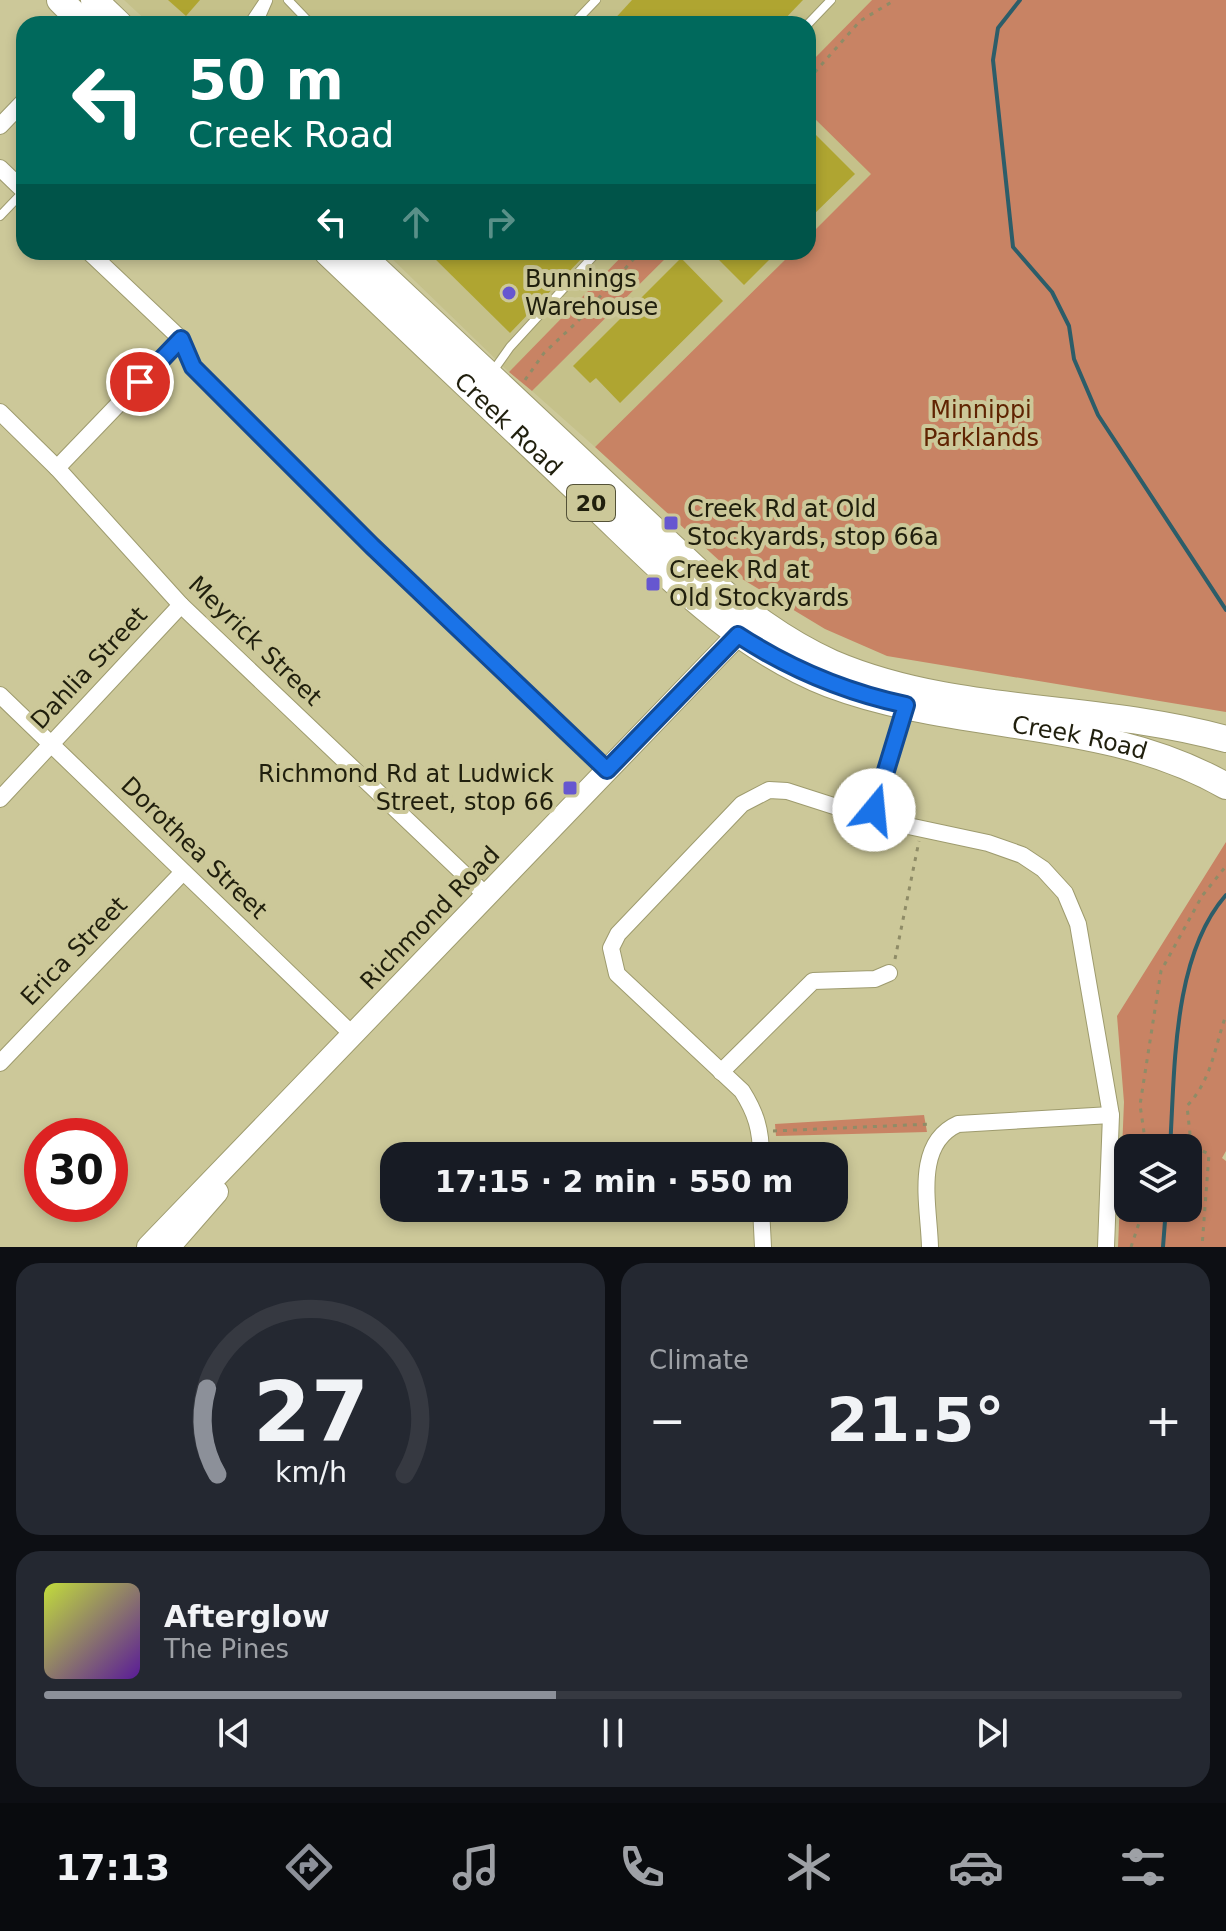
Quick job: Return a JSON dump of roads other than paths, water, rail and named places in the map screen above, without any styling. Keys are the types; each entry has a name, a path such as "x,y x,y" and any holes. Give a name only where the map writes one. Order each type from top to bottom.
{"main road":[{"path":"60,0 102,12"},
{"name":"Creek Road","path":"335,260 686,592 746,626 832,663 904,687 1181,728 1226,739"},
{"name":"Creek Road","path":"366,260 701,574 746,626 810,675 856,692 906,705 1118,743 1177,762 1226,786"},
{"name":"Richmond Road","path":"148,1247 746,626"},
{"path":"1177,762 1184,748 1181,728"},
{"name":"Richmond Road","path":"166,1245 256,1147 276,1115"}],"street":[{"path":"0,126 16,109"},
{"path":"0,168 16,183"},
{"path":"97,260 181,339 193,367 372,546 607,770"},
{"path":"57,468 181,339"},
{"name":"Meyrick Street","path":"0,412 57,468 181,605 487,896"},
{"name":"Dahlia Street","path":"0,799 181,605"},
{"name":"Dorothea Street","path":"0,695 354,1036"},
{"path":"871,818 906,705"},
{"path":"761,1142 753,1109 742,1091 617,974 611,948 618,934 742,804 756,794 769,790 787,791 871,818 988,843 1022,855 1043,869 1065,893 1078,924 1111,1115 1106,1247"},
{"name":"Erica Street","path":"0,1063 183,872"},
{"path":"721,1072 813,981 875,979 889,973"},
{"path":"930,1247 928,1165 934,1142 946,1129 958,1124 1111,1115"},
{"path":"762,1222 763,1247"}],"lane":[{"path":"266,0 275,0"},
{"path":"288,0 303,16"},
{"path":"581,16 596,0"},
{"path":"816,16 831,0"},
{"path":"0,216 16,199"},
{"path":"489,378 510,347 590,260"}],"waterway":[{"path":"1020,0 998,28 993,60 1013,247 1052,292 1069,326 1074,359 1098,415 1226,610"},
{"path":"1171,1134 1176,1050 1186,982 1195,949 1208,920 1226,895"},
{"path":"1163,1247 1165,1222"}],"place":[{"name":"Bunnings Warehouse","path":"509,293"},
{"name":"Creek Rd at Old Stockyards, stop 66a","path":"671,523"},
{"name":"Creek Rd at Old Stockyards","path":"653,584"},
{"name":"Richmond Rd at Ludwick Street, stop 66","path":"570,788"}],"park label":[{"name":"Minnippi Parklands","path":"981,424"}]}
